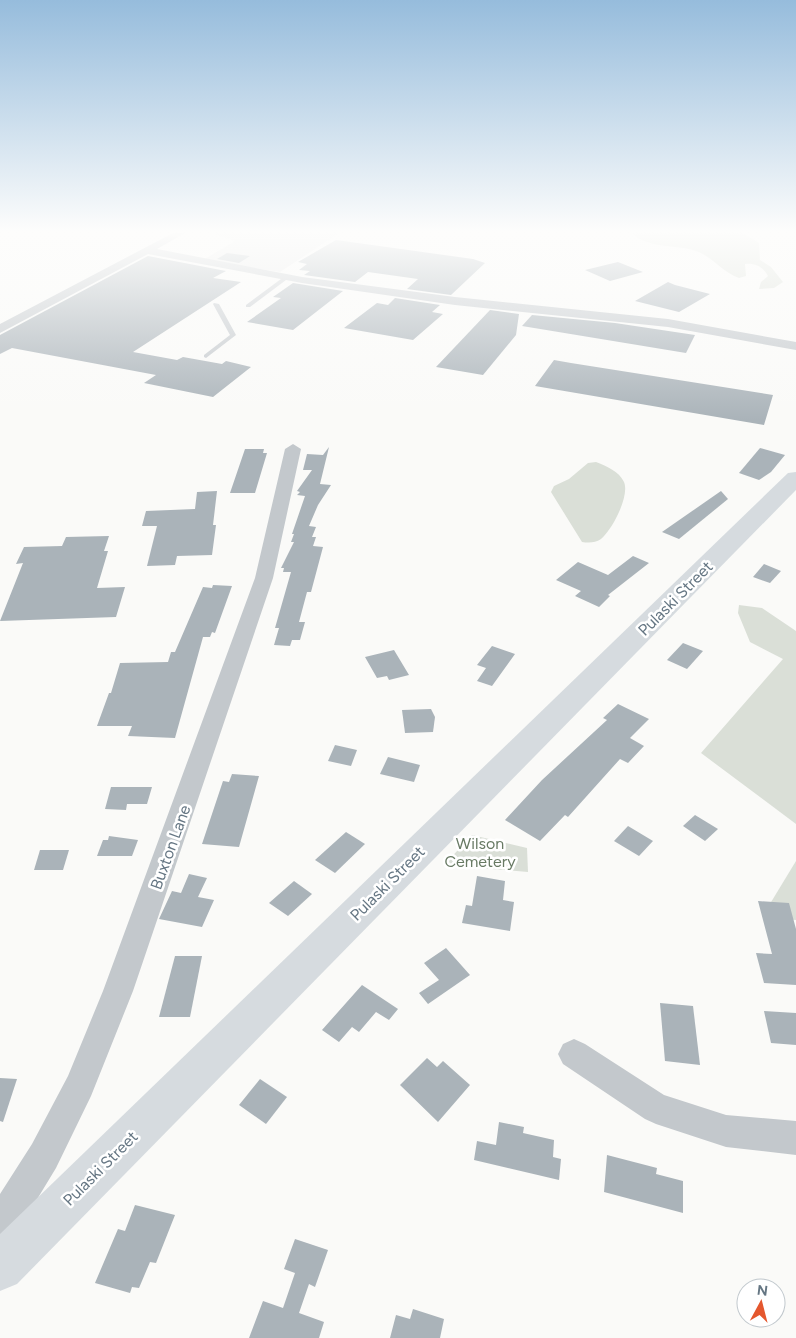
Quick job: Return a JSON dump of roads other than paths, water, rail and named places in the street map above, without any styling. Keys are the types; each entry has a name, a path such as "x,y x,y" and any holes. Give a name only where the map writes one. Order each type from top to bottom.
{"main road":[{"name":"Pulaski Street","path":"0,1267 796,478"}],"street":[{"path":"0,329 64,295"},
{"path":"418,295 668,323 796,346"},
{"name":"Buxton Lane","path":"0,1226 44,1156 80,1085 118,991 264,578 293,449"},
{"path":"574,1054 656,1108 726,1131 796,1138"}],"lane":[{"path":"248,306 262,295"},
{"path":"206,356 233,335 216,304"}],"park label":[{"name":"Wilson Cemetery","path":"480,852"}]}
